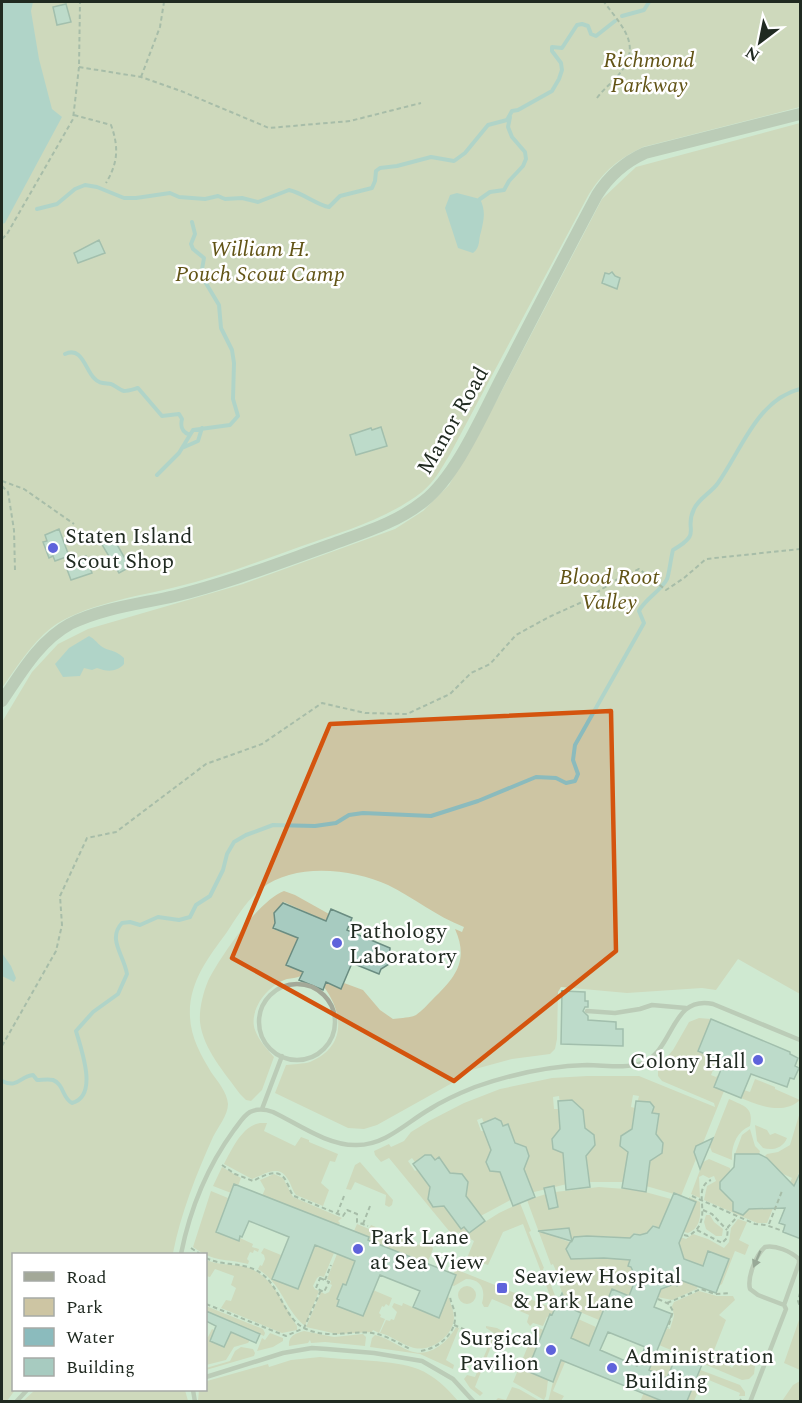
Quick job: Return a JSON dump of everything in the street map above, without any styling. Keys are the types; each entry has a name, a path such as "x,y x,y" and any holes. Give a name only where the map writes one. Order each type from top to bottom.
{"street":[{"name":"Manor Road","path":"2,701 38,650 69,625 94,614 177,595 260,570 369,530 400,517 414,508 434,492 454,465 605,182 624,165 645,153 801,114"}],"lane":[{"path":"293,984 310,986 324,996 333,1010 332,1036 328,1043 315,1054 299,1059 282,1056 268,1047 260,1033 261,1008 270,994 284,986 293,984"},
{"path":"181,1253 196,1200 216,1156 243,1118 256,1110 273,1112 339,1142 355,1145 369,1144 391,1135 431,1108 473,1088 505,1077 561,1067 640,1064 662,1048 686,1008 695,1003 713,1004 801,1040"},
{"path":"587,1011 615,1013 652,1005 686,1008"},
{"path":"262,1109 282,1056"},
{"path":"750,1401 786,1310 784,1305 798,1268 798,1259 790,1253 774,1247 765,1247 759,1254 752,1271 749,1280 750,1289 758,1295 784,1305"},
{"path":"207,1377 283,1353 327,1348 422,1361 453,1379 474,1401"}],"path":[{"path":"2,239 73,119 79,67 80,2"},
{"path":"141,77 160,27 164,2"},
{"path":"597,98 625,66 630,46 620,21 604,2"},
{"path":"79,67 141,77 269,128 350,121 421,103"},
{"path":"74,115 111,125 116,140 117,154 113,170 106,183"},
{"path":"2,481 24,489 74,524"},
{"path":"2,486 8,492 14,530 15,571"},
{"path":"2,1046 56,951 62,925 60,896 87,838 116,832 206,764 262,744 322,703 364,713 407,714 450,694 471,673 490,664 516,635 549,616 582,602 616,580 639,569 666,590 706,559 801,549"},
{"path":"222,1165 235,1174 253,1181 270,1173 279,1173 284,1176 294,1196 343,1216 347,1210 357,1214 357,1222 368,1226"},
{"path":"684,1235 688,1236 697,1230 703,1210 701,1188 704,1183 711,1180"},
{"path":"768,1225 782,1191"},
{"path":"337,1214 344,1196"},
{"path":"692,1196 758,1225 768,1225 783,1231"},
{"path":"363,1224 370,1206"},
{"path":"703,1210 712,1214 728,1230"},
{"path":"697,1230 722,1243 738,1216"},
{"path":"191,1248 198,1253"},
{"path":"207,1258 246,1266 263,1274 276,1288 298,1324 304,1328 336,1336 372,1333 410,1349 422,1351 429,1350 442,1342 454,1325 455,1315 450,1294"},
{"path":"207,1304 282,1336 293,1334 304,1328 321,1290 324,1292 328,1282 325,1280 331,1265"},
{"path":"667,1303 701,1288 715,1294 730,1293"},
{"path":"801,1293 798,1303 801,1307"},
{"path":"658,1299 667,1303 673,1311 668,1328"},
{"path":"454,1325 473,1333"}],"highlighted area":[{"path":"611,711 616,951 454,1081 232,958 330,724"}],"green space":[{"name":"William H. Pouch Scout Camp","path":"2,2 800,2 800,107 643,147 626,156 606,172 589,194 449,456 434,480 422,492 394,510 364,524 255,563 176,587 94,607 63,620 37,641 2,688"},
{"name":"Blood Root Valley","path":"800,123 800,994 738,959 716,990 702,988 627,993 561,987 558,992 557,1039 555,1049 550,1054 512,1059 468,1071 454,1082 377,1125 364,1129 348,1128 275,1093 286,1065 310,1062 322,1056 336,1039 338,1019 331,997 324,987 326,982 341,989 344,983 363,990 380,1010 393,1019 414,1016 441,991 454,975 461,950 455,929 462,932 464,927 388,885 358,875 324,871 307,872 275,880 256,893 242,909 206,961 192,993 190,1017 194,1039 207,1066 224,1091 228,1108 213,1137 190,1194 173,1253 12,1253 12,1391 14,1391 7,1401 2,1401 2,722 32,672 58,644 88,629 243,584 395,529 423,511 449,485 498,398 602,199 636,167"},
{"path":"284,891 329,914 326,921 284,902 274,913 273,929 298,938 287,965 303,972 301,976 280,982 267,992 254,1014 255,1030 274,1057 262,1090 251,1101 246,1100 240,1094 205,1042 200,1022 201,1006 208,981 241,930 263,905"},
{"path":"699,1018 711,1019 698,1051 724,1062 721,1070 714,1068 711,1075 716,1077 719,1074 714,1087 724,1091 703,1143 696,1146 694,1152 696,1159 681,1196 639,1184 647,1184 651,1156 662,1153 663,1143 656,1136 659,1115 652,1113 654,1107 650,1102 644,1101 637,1104 639,1096 633,1095 631,1107 635,1108 631,1132 621,1136 620,1145 628,1152 630,1182 580,1182 589,1179 586,1151 591,1150 595,1145 594,1136 585,1131 583,1109 577,1109 572,1100 566,1100 560,1104 559,1096 553,1097 554,1109 558,1109 561,1133 552,1139 553,1149 563,1153 565,1182 571,1183 526,1194 522,1164 527,1162 529,1156 526,1147 516,1145 501,1121 495,1118 485,1126 482,1118 477,1120 493,1153 489,1155 486,1162 490,1171 500,1172 510,1199 514,1198 475,1219 463,1192 439,1158 435,1160 431,1155 425,1155 420,1158 417,1165 412,1158 408,1161 432,1190 429,1192 428,1199 433,1207 444,1206 461,1229 464,1227 469,1232 520,1203 545,1275 547,1275 558,1303 553,1315 547,1317 543,1326 533,1323 530,1326 527,1322 529,1315 492,1299 488,1307 484,1307 483,1290 479,1283 466,1279 452,1285 455,1269 550,1307 552,1301 523,1224 503,1232 488,1265 467,1258 474,1241 458,1232 454,1237 389,1158 381,1162 374,1151 389,1144 391,1147 404,1141 411,1132 464,1103 500,1089 552,1078 639,1076 715,1107 714,1103 662,1081 658,1076 658,1067 673,1050 689,1022"},
{"path":"755,1079 800,1100 787,1107 771,1108 741,1098 744,1090 750,1092"},
{"path":"729,1099 747,1108 751,1115 750,1126 742,1131 736,1140 732,1160 712,1152 710,1147"},
{"path":"800,1112 800,1170 794,1186 789,1184 792,1178 783,1174 765,1156 790,1145"},
{"path":"260,1123 267,1123 264,1131 295,1146 301,1137 338,1154 335,1162 330,1161 321,1183 329,1190 323,1206 296,1195 287,1178 279,1172 271,1172 252,1179 224,1164 243,1133"},
{"path":"755,1125 767,1130 770,1135 775,1133 787,1138 777,1148 763,1148 757,1141"},
{"path":"750,1129 755,1146 760,1151 759,1154 735,1154 742,1135"},
{"path":"709,1159 730,1168 731,1177 724,1177 720,1182 720,1189 741,1205 768,1208 781,1189 767,1223 757,1223 704,1200 707,1186 716,1181 714,1176 699,1177 700,1198 691,1194 703,1162"},
{"path":"360,1162 393,1200 392,1205 389,1207 385,1205 386,1195 355,1182 351,1190 346,1189 355,1165"},
{"path":"222,1167 241,1178 238,1186 231,1193 213,1186"},
{"path":"274,1174 283,1178 293,1197 342,1218 338,1221 339,1225 262,1196 265,1189 260,1180"},
{"path":"599,1187 638,1190 671,1199 659,1228 653,1225 647,1232 634,1233 630,1238 599,1236 573,1239 569,1228 555,1229 556,1237 572,1243 566,1249 571,1259 630,1260 628,1265 636,1278 630,1297 612,1289 599,1320 568,1307 527,1200 546,1194 549,1209 558,1207 555,1192"},
{"path":"211,1191 228,1198 216,1232 238,1241 240,1238 259,1249 258,1252 254,1250 253,1253 250,1252 247,1259 248,1264 214,1258 193,1247"},
{"path":"689,1197 700,1202 700,1211 696,1228 688,1233 684,1232 696,1203"},
{"path":"706,1215 710,1215 714,1222 723,1229 722,1236 716,1236 706,1229 704,1222"},
{"path":"738,1219 747,1222 739,1240 749,1245 745,1255 735,1251 722,1284 719,1286 729,1260 708,1251 695,1285 698,1286 697,1289 672,1300 657,1297 661,1289 674,1284 677,1286 688,1261 684,1259 679,1246 681,1237 686,1239 693,1234 724,1248 729,1242 731,1228"},
{"path":"357,1224 369,1229 371,1225 418,1245 423,1239 431,1243 433,1249 427,1264 368,1240 369,1237 354,1231"},
{"path":"315,1245 334,1253 324,1277 317,1278 313,1286 319,1291 305,1326 292,1312 279,1290 258,1269 265,1259 261,1253 264,1248 281,1255 272,1279 297,1289"},
{"path":"337,1254 355,1261 346,1285 343,1284 337,1298 339,1300 337,1306 362,1316 373,1290 392,1298 389,1306 386,1304 382,1306 379,1313 380,1317 385,1319 379,1333 373,1330 372,1332 337,1334 306,1327 321,1292 325,1294 329,1292 332,1285 327,1279"},
{"path":"207,1260 252,1269 269,1282 281,1298 297,1330 282,1333 221,1308 226,1300 231,1301 236,1288 231,1285 234,1276 215,1269 210,1277 207,1276"},
{"path":"467,1286 473,1289 476,1295 473,1301 467,1304 461,1301 458,1295 461,1289"},
{"path":"699,1291 717,1296 733,1296 735,1300 719,1315 726,1320 711,1358 732,1368 738,1359 755,1366 754,1374 749,1379 742,1380 659,1345 666,1328 670,1329 674,1316 672,1306 674,1302"},
{"path":"448,1295 453,1309 453,1325 445,1337 432,1346 418,1349 380,1333 386,1320 394,1320 397,1312 392,1307 394,1303 402,1306 403,1303 438,1318"},
{"path":"207,1306 263,1329 264,1336 207,1311"},
{"path":"576,1318 596,1327 589,1346 586,1344 566,1360 553,1391 564,1396 561,1401 548,1402 553,1382 576,1325"},
{"path":"800,1321 800,1370 784,1363"},
{"path":"486,1326 497,1328 508,1334 505,1336 496,1334 475,1387 483,1393 480,1396 464,1379 467,1375 475,1377 494,1333"},
{"path":"533,1326 544,1330 527,1371 548,1380 544,1400 513,1382 535,1329"},
{"path":"456,1327 459,1328 446,1360 454,1365 453,1369 420,1354 370,1347 375,1335 417,1353 431,1351 448,1338"},
{"path":"212,1329 214,1330 210,1341 224,1347 231,1332 250,1340 248,1343 234,1347 226,1360 207,1365 208,1337"},
{"path":"304,1331 334,1337 363,1334 366,1337 365,1346 311,1343 310,1340 308,1343 289,1346 291,1337"},
{"path":"270,1333 283,1338 283,1341 273,1347 257,1351 262,1338 265,1340"},
{"path":"241,1347 253,1349 255,1353 254,1356 207,1370 207,1368 230,1361 235,1351"},
{"path":"656,1352 683,1363 672,1365 657,1401 640,1402 652,1372 649,1370"},
{"path":"320,1357 409,1366 430,1375 458,1401 198,1401 199,1391 207,1391 207,1381 291,1360"},
{"path":"698,1369 740,1385 745,1396 739,1396 740,1393 704,1378 694,1401 687,1402"},
{"path":"800,1381 800,1401 782,1401 793,1385"},
{"path":"512,1387 540,1401 495,1401 498,1398 506,1400"},
{"path":"34,1391 185,1391 188,1401 23,1401"}],"water":[{"path":"2,2 33,2 31,11 39,59 52,109 62,117 5,223 2,224"},
{"path":"457,193 480,199 483,207 484,219 479,243 473,253 458,248 445,208 450,195"},
{"path":"89,636 99,645 124,658 124,664 112,671 84,668 80,676 63,677 55,664 69,648"},
{"path":"2,953 16,978 14,982 2,976"}],"building":[{"path":"66,4 71,22 57,25 53,7"},
{"path":"99,240 105,253 78,263 74,253"},
{"path":"612,272 620,278 617,289 602,283 605,273"},
{"path":"381,427 387,446 356,455 350,435"},
{"path":"59,529 69,556 55,561 53,556 49,558 43,542 47,541 45,535"},
{"path":"112,536 130,567 119,573 101,543"},
{"path":"86,556 92,573 71,580 65,564"},
{"name":"Pathology Laboratory","path":"283,903 326,921 331,909 352,918 347,930 390,948 389,964 381,969 379,974 352,963 341,989 326,982 323,990 299,980 303,972 286,965 298,938 273,928 274,913"},
{"path":"562,991 585,992 588,1007 585,1007 583,1011 588,1016 588,1020 616,1022 616,1029 623,1029 623,1046 561,1044"},
{"name":"Colony Hall","path":"711,1019 790,1052 798,1058 795,1066 799,1068 794,1079 790,1078 787,1087 751,1074 741,1098 714,1087 724,1062 698,1051"},
{"path":"572,1100 583,1110 585,1128 594,1135 595,1145 586,1156 590,1187 566,1190 563,1153 553,1149 552,1139 560,1129 558,1101"},
{"path":"636,1101 650,1102 654,1107 652,1113 659,1114 656,1134 663,1143 662,1153 650,1161 646,1192 622,1188 628,1152 620,1146 621,1136 632,1129"},
{"path":"495,1118 501,1121 503,1126 508,1124 515,1143 526,1147 529,1156 524,1169 535,1197 513,1206 500,1172 490,1171 486,1162 491,1150 481,1124"},
{"path":"713,1138 700,1169 694,1152 696,1146"},
{"path":"735,1154 759,1154 767,1158 794,1186 801,1171 801,1239 783,1232 785,1225 779,1223 785,1208 749,1209 743,1215 733,1211 733,1202 720,1189 720,1182 734,1167"},
{"path":"425,1155 431,1155 435,1160 439,1157 450,1173 462,1174 468,1182 466,1196 485,1221 469,1233 464,1227 461,1229 444,1206 433,1207 428,1199 430,1187 413,1164"},
{"name":"Park Lane at Sea View","path":"234,1184 369,1237 368,1240 456,1275 439,1318 413,1307 420,1291 380,1275 363,1316 337,1306 339,1300 337,1299 343,1284 346,1285 355,1261 315,1245 298,1289 272,1279 289,1237 249,1221 239,1241 216,1232"},
{"path":"554,1186 558,1207 549,1209 544,1188"},
{"path":"674,1193 696,1202 679,1243 684,1259 703,1266 708,1251 729,1259 716,1293 680,1280 677,1286 674,1284 661,1289 654,1307 672,1314 649,1370 667,1378 678,1352 703,1362 687,1401 662,1401 561,1360 553,1382 527,1371 550,1314 552,1315 562,1293 568,1307 581,1313 571,1338 589,1346 612,1289 629,1296 636,1278 631,1267 628,1266 630,1260 571,1259 566,1249 571,1241 538,1231 569,1228 572,1241 574,1237 587,1236 630,1238 634,1234 647,1233 653,1226 659,1228","holes":["608,1332 645,1347 637,1366 600,1350"]},
{"path":"207,1311 260,1334 256,1343 231,1332 224,1347 210,1341 216,1326 207,1322"}],"waterway":[{"path":"622,16 644,10 649,2"},
{"path":"37,209 57,204 75,189 85,185 97,187 124,198 170,193 179,197 205,199 218,196 225,199 242,198 258,202 289,190 329,207 340,196 372,188 376,171 380,168 431,157 454,161 465,153 488,125 507,120 512,111 552,91 562,70 561,63 552,51 552,47 562,48 577,25 588,26 591,34 596,36 615,21"},
{"path":"480,199 490,192 504,190 526,159 525,152 512,137 508,127 510,117"},
{"path":"157,475 179,453 193,430 230,425 238,416 233,399 232,350 221,328 219,305 201,275 204,258 193,249 191,244 195,234 192,222"},
{"path":"65,354 71,352 79,356 91,374 100,382 111,384 124,391 138,388 162,416 179,414 182,419 182,429 190,435"},
{"path":"2,1081 12,1084 33,1075 37,1080 57,1082 66,1098 72,1103 80,1099 85,1091 86,1071 76,1031 93,1012 118,994 127,974 116,941 118,929 122,923 130,922 140,925 158,917 179,920 190,917 196,905 210,896 234,842 246,835 273,825 315,826 336,823 349,815 363,813 431,816 478,801 536,777 556,778 566,783 575,781 578,774 573,760 575,745 644,623 639,611 667,579 673,550 688,539 691,531 691,516 696,505 718,483 761,415 785,395 800,389"},
{"path":"182,448 198,441 202,428"}],"place":[{"name":"Staten Island Scout Shop","path":"53,548"},
{"name":"Pathology Laboratory","path":"337,943"},
{"name":"Colony Hall","path":"758,1060"},
{"name":"Park Lane at Sea View","path":"358,1249"},
{"name":"Seaview Hospital & Park Lane","path":"502,1288"},
{"name":"Surgical Pavilion","path":"551,1350"},
{"name":"Administration Building","path":"612,1368"}],"park label":[{"name":"Richmond Parkway","path":"649,72"}]}
